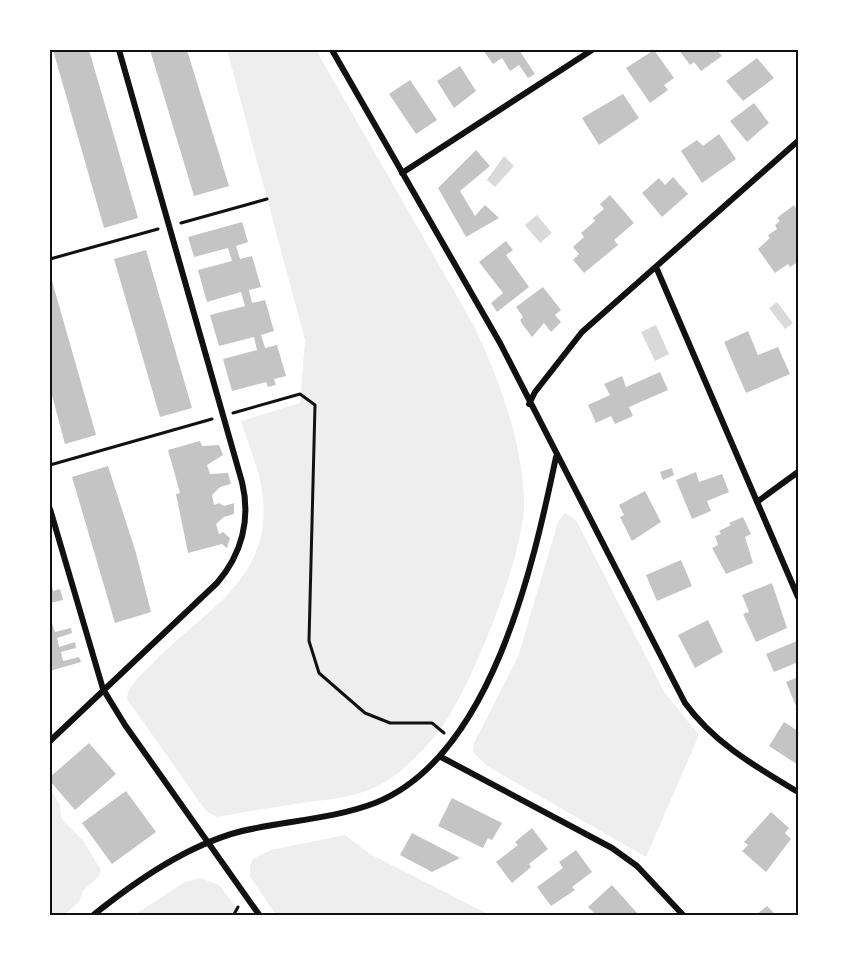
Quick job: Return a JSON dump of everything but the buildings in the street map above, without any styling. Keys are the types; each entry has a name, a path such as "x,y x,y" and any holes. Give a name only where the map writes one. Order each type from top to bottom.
{"street":[{"path":"50,741 217,583 239,548 245,523 246,498 224,416 118,50"},
{"path":"332,50 500,343 556,457 685,703 708,731 725,747 798,792"},
{"path":"402,173 592,50"},
{"path":"529,404 535,392 582,332 798,141"},
{"path":"657,267 798,597"},
{"path":"92,915 156,871 207,842 240,832 375,803 401,790 424,774 453,741 497,659 518,608 531,567 556,457"},
{"path":"758,502 798,472"},
{"path":"50,509 103,689 207,842 260,915"},
{"path":"441,757 612,848 637,866 684,915"}],"path":[{"path":"50,259 267,199"},
{"path":"50,465 300,394 315,405 309,641 319,673 365,713 390,723 432,723 453,741"},
{"path":"233,915 238,906"}],"shaded area":[{"path":"227,50 316,50 474,326 507,408 518,451 524,495 518,546 484,643 458,701 446,721 418,755 394,776 366,791 334,799 217,817 206,811 127,699 130,689 141,675 232,590 247,570 258,548 263,522 261,482 241,421 300,403 305,340"},
{"path":"504,156 514,166 495,187 487,180"},
{"path":"537,215 552,233 540,243 525,225"},
{"path":"777,302 793,323 785,329 769,308"},
{"path":"656,325 669,354 655,361 641,332"},
{"path":"565,513 576,520 664,692 699,735 646,857 487,766 473,752 474,743 518,657 558,522"},
{"path":"50,788 60,805 61,818 84,842 101,870 99,876 83,891 79,902 64,915 50,915"},
{"path":"345,835 370,854 486,913 483,916 276,915 250,877 250,865 254,858 271,850"},
{"path":"200,878 219,885 242,915 132,916 185,882"}]}
